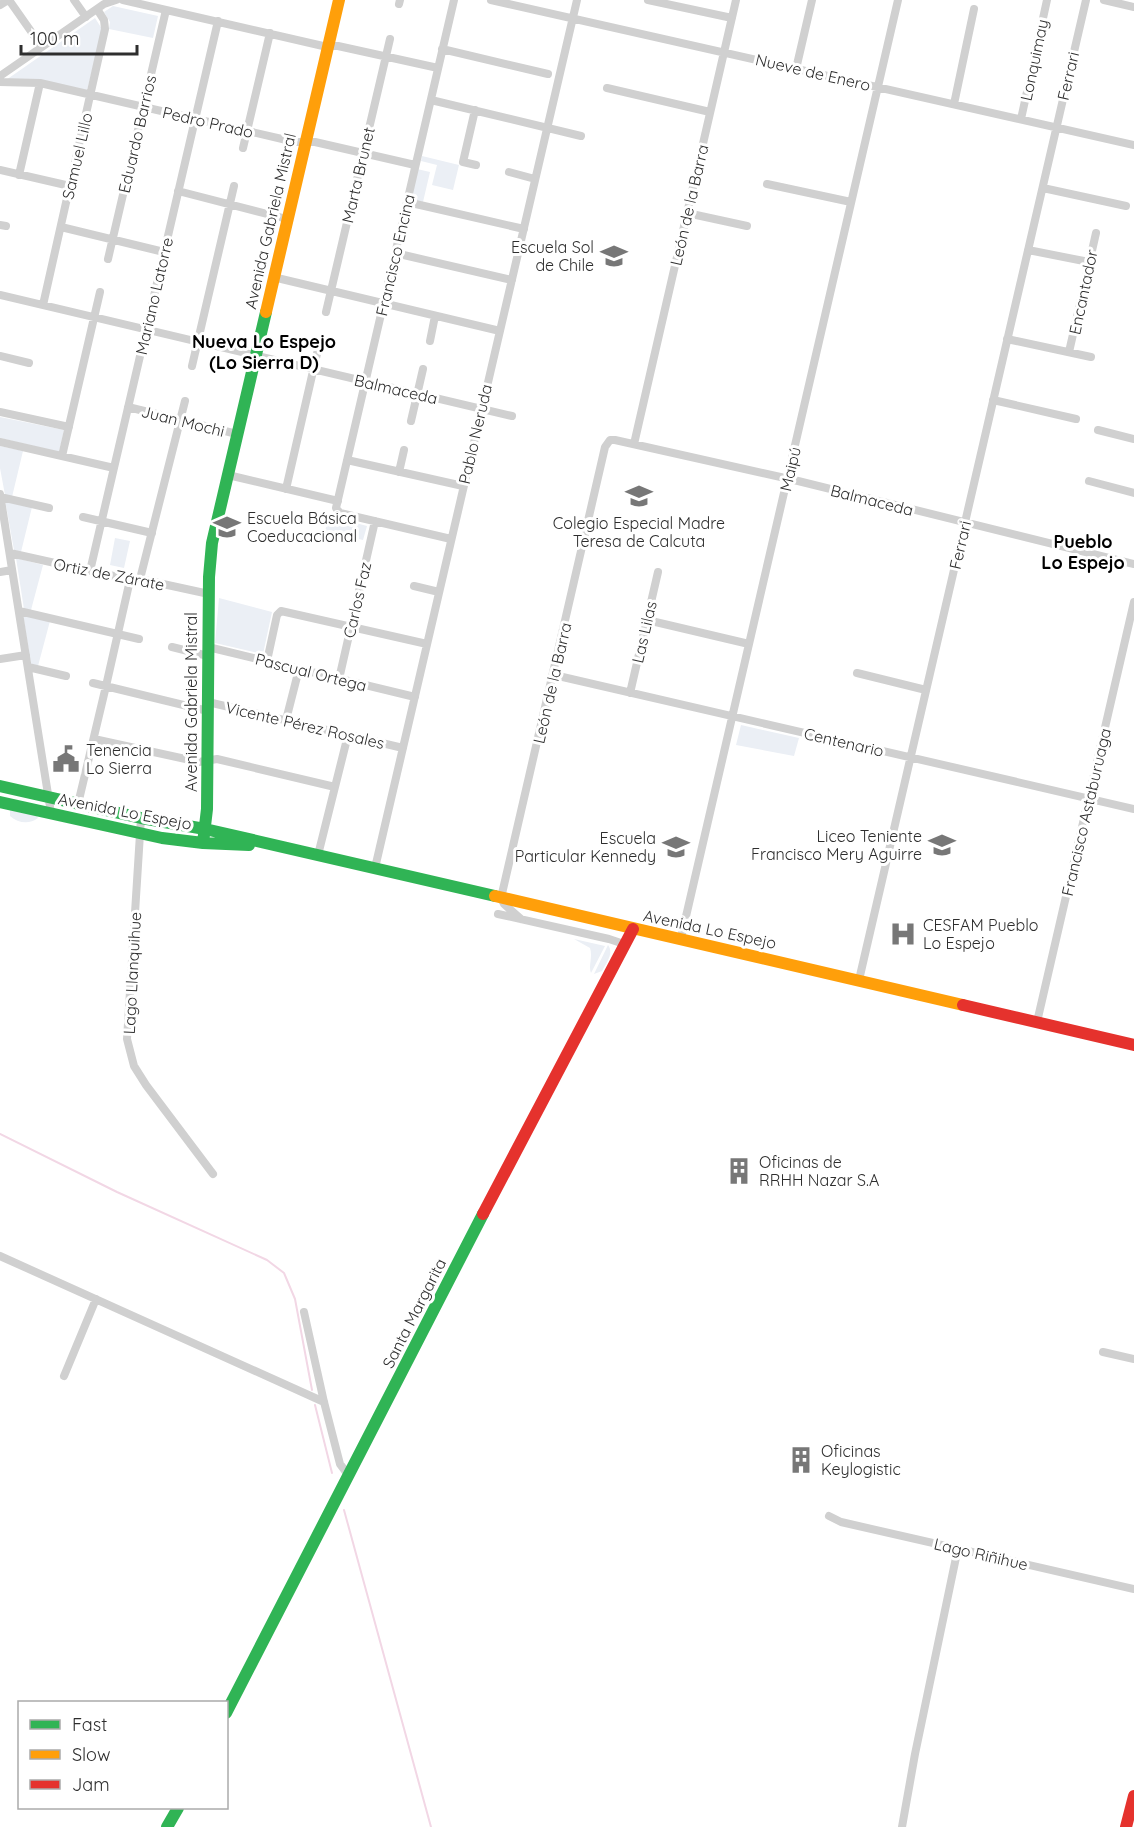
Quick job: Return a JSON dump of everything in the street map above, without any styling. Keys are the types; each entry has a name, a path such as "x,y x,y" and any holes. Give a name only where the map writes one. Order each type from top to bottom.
{"main road":[{"name":"Avenida Gabriela Mistral","path":"203,843 207,809 208,594 212,543 339,0"},
{"name":"Avenida Lo Espejo","path":"0,786 141,818 205,829 1134,1045"},
{"name":"Avenida Lo Espejo","path":"0,802 141,834 203,843 280,847"},
{"name":"Santa Margarita","path":"228,1709 350,1476 466,1246 633,929"},
{"path":"1126,1827 1134,1796"},
{"path":"167,1827 177,1809"}],"street":[{"path":"0,5 8,0 42,47"},
{"path":"74,0 86,17"},
{"path":"0,76 104,4 116,0"},
{"path":"123,0 438,68"},
{"name":"Francisco Encina","path":"375,521 337,511 338,501 454,0"},
{"name":"Nueve de Enero","path":"491,0 1134,145"},
{"name":"Pablo Neruda","path":"375,868 578,0"},
{"path":"648,0 732,18"},
{"name":"León de la Barra","path":"634,444 736,0"},
{"path":"796,69 812,0"},
{"name":"Maipú","path":"681,938 898,0"},
{"name":"Lonquimay","path":"1021,119 1047,0"},
{"name":"Ferrari","path":"859,980 1086,0"},
{"path":"1104,0 1134,7"},
{"name":"Samuel Lillo","path":"43,305 106,26 97,9"},
{"path":"954,104 974,9"},
{"name":"Eduardo Barrios","path":"108,259 166,10"},
{"name":"Mariano Latorre","path":"90,571 218,21"},
{"path":"243,148 270,33"},
{"name":"Marta Brunet","path":"326,312 390,39"},
{"path":"442,48 548,74"},
{"name":"Pedro Prado","path":"0,82 40,82 295,142 315,142 416,165"},
{"path":"19,175 40,82"},
{"path":"608,88 710,112"},
{"path":"431,100 581,136"},
{"path":"475,110 463,162 476,165"},
{"path":"0,171 70,186"},
{"path":"509,172 535,179"},
{"path":"767,184 851,202"},
{"path":"192,366 234,186"},
{"path":"1043,188 1126,206"},
{"path":"178,191 287,219"},
{"path":"407,202 524,228"},
{"path":"687,213 747,226"},
{"path":"61,227 164,252"},
{"name":"Encantador","path":"1069,352 1096,233"},
{"path":"1028,250 1089,262"},
{"path":"395,253 512,280"},
{"path":"273,277 500,331"},
{"path":"62,456 100,292"},
{"name":"Balmaceda","path":"0,296 512,416"},
{"path":"430,340 435,315"},
{"path":"1007,339 1091,357"},
{"path":"286,489 319,345"},
{"path":"0,356 29,363"},
{"path":"411,421 423,369"},
{"path":"993,400 1076,419"},
{"path":"140,579 185,401"},
{"name":"Juan Mochi","path":"128,407 237,434"},
{"path":"0,412 69,427"},
{"path":"1098,430 1134,439"},
{"name":"León de la Barra","path":"501,898 605,447 610,440"},
{"name":"Balmaceda","path":"610,440 788,479 1134,564"},
{"path":"0,442 114,468"},
{"path":"399,472 404,450"},
{"path":"347,460 463,486"},
{"path":"228,475 338,501"},
{"path":"1089,481 1134,493"},
{"path":"49,508 0,496 51,813"},
{"path":"83,517 152,533"},
{"path":"375,521 451,539"},
{"name":"Carlos Faz","path":"339,679 375,521"},
{"name":"Ortiz de Zárate","path":"10,553 208,594"},
{"path":"0,572 12,570"},
{"name":"Las Lilas","path":"630,693 658,572"},
{"path":"78,804 130,579"},
{"path":"414,586 439,592"},
{"name":"Francisco Astaburuaga","path":"1037,1022 1134,602"},
{"path":"19,611 139,639"},
{"path":"267,661 279,612 427,644"},
{"path":"646,620 749,644"},
{"name":"Pascual Ortega","path":"172,647 267,661 415,697"},
{"path":"0,659 26,655"},
{"path":"28,667 66,676"},
{"path":"286,720 299,669"},
{"path":"857,673 926,690"},
{"name":"Centenario","path":"554,675 1134,808"},
{"name":"Vicente Pérez Rosales","path":"93,683 286,720 403,748"},
{"path":"318,855 348,735"},
{"path":"94,739 199,762 217,759 335,787"},
{"name":"Lago Llanquihue","path":"141,818 127,1039 134,1066 146,1085 213,1174"},
{"path":"501,898 504,904 521,919"},
{"path":"498,914 624,944"},
{"path":"0,1256 324,1402"},
{"path":"64,1376 96,1299"},
{"path":"304,1312 340,1464 350,1476"},
{"path":"1102,1352 1134,1359"},
{"name":"Lago Riñihue","path":"829,1516 841,1522 1134,1589"},
{"path":"902,1827 958,1548"}],"shaded area":[{"path":"113,6 158,16 153,38 109,29 110,22 104,12"},
{"path":"95,18 102,29 87,91 6,80"},
{"path":"422,156 459,165 453,190 432,185 437,165 421,161"},
{"path":"417,169 430,172 423,202 410,199"},
{"path":"0,417 64,430 59,452 0,438"},
{"path":"0,446 23,451 12,497 5,495 0,468"},
{"path":"5,500 32,507 21,552 14,550"},
{"path":"329,516 367,526 363,540 325,531"},
{"path":"115,538 130,541 124,568 110,565"},
{"path":"16,558 43,565 31,610 24,609"},
{"path":"219,598 272,612 263,654 215,643"},
{"path":"23,614 50,621 38,666 31,665"},
{"path":"741,725 799,738 794,756 736,745"},
{"path":"10,809 38,818 31,822 20,822 10,816"},
{"path":"574,939 605,946 591,973 590,948"},
{"path":"608,945 610,954 608,961 602,971 594,974"}],"waterway":[{"path":"0,1134 117,1192 267,1260 284,1273 295,1299 312,1390"},
{"path":"315,1405 332,1473"},
{"path":"344,1510 431,1827"}],"traffic: fast":[{"path":"203,843 207,809 209,577 212,543 266,312"},
{"path":"0,786 141,818 205,829 495,896"},
{"path":"0,802 162,838 249,845"},
{"path":"228,1709 483,1214"},
{"path":"167,1827 177,1809"}],"traffic: slow":[{"path":"266,312 339,0"},
{"path":"495,896 963,1005"}],"traffic: jam":[{"path":"483,1214 633,929"},
{"path":"963,1005 1134,1045"},
{"path":"1126,1827 1134,1796"}],"place":[{"name":"Escuela Sol de Chile","path":"614,256"},
{"name":"Colegio Especial Madre Teresa de Calcuta","path":"639,496"},
{"name":"Escuela Básica Coeducacional","path":"227,527"},
{"name":"Tenencia Lo Sierra","path":"66,759"},
{"name":"Liceo Teniente Francisco Mery Aguirre","path":"942,845"},
{"name":"Escuela Particular Kennedy","path":"676,847"},
{"name":"CESFAM Pueblo Lo Espejo","path":"903,934"},
{"name":"Oficinas de RRHH Nazar S.A","path":"739,1171"},
{"name":"Oficinas Keylogistic","path":"801,1460"}],"district":[{"name":"Nueva Lo Espejo (Lo Sierra D)","path":"264,351"},
{"name":"Pueblo Lo Espejo","path":"1083,551"}]}
